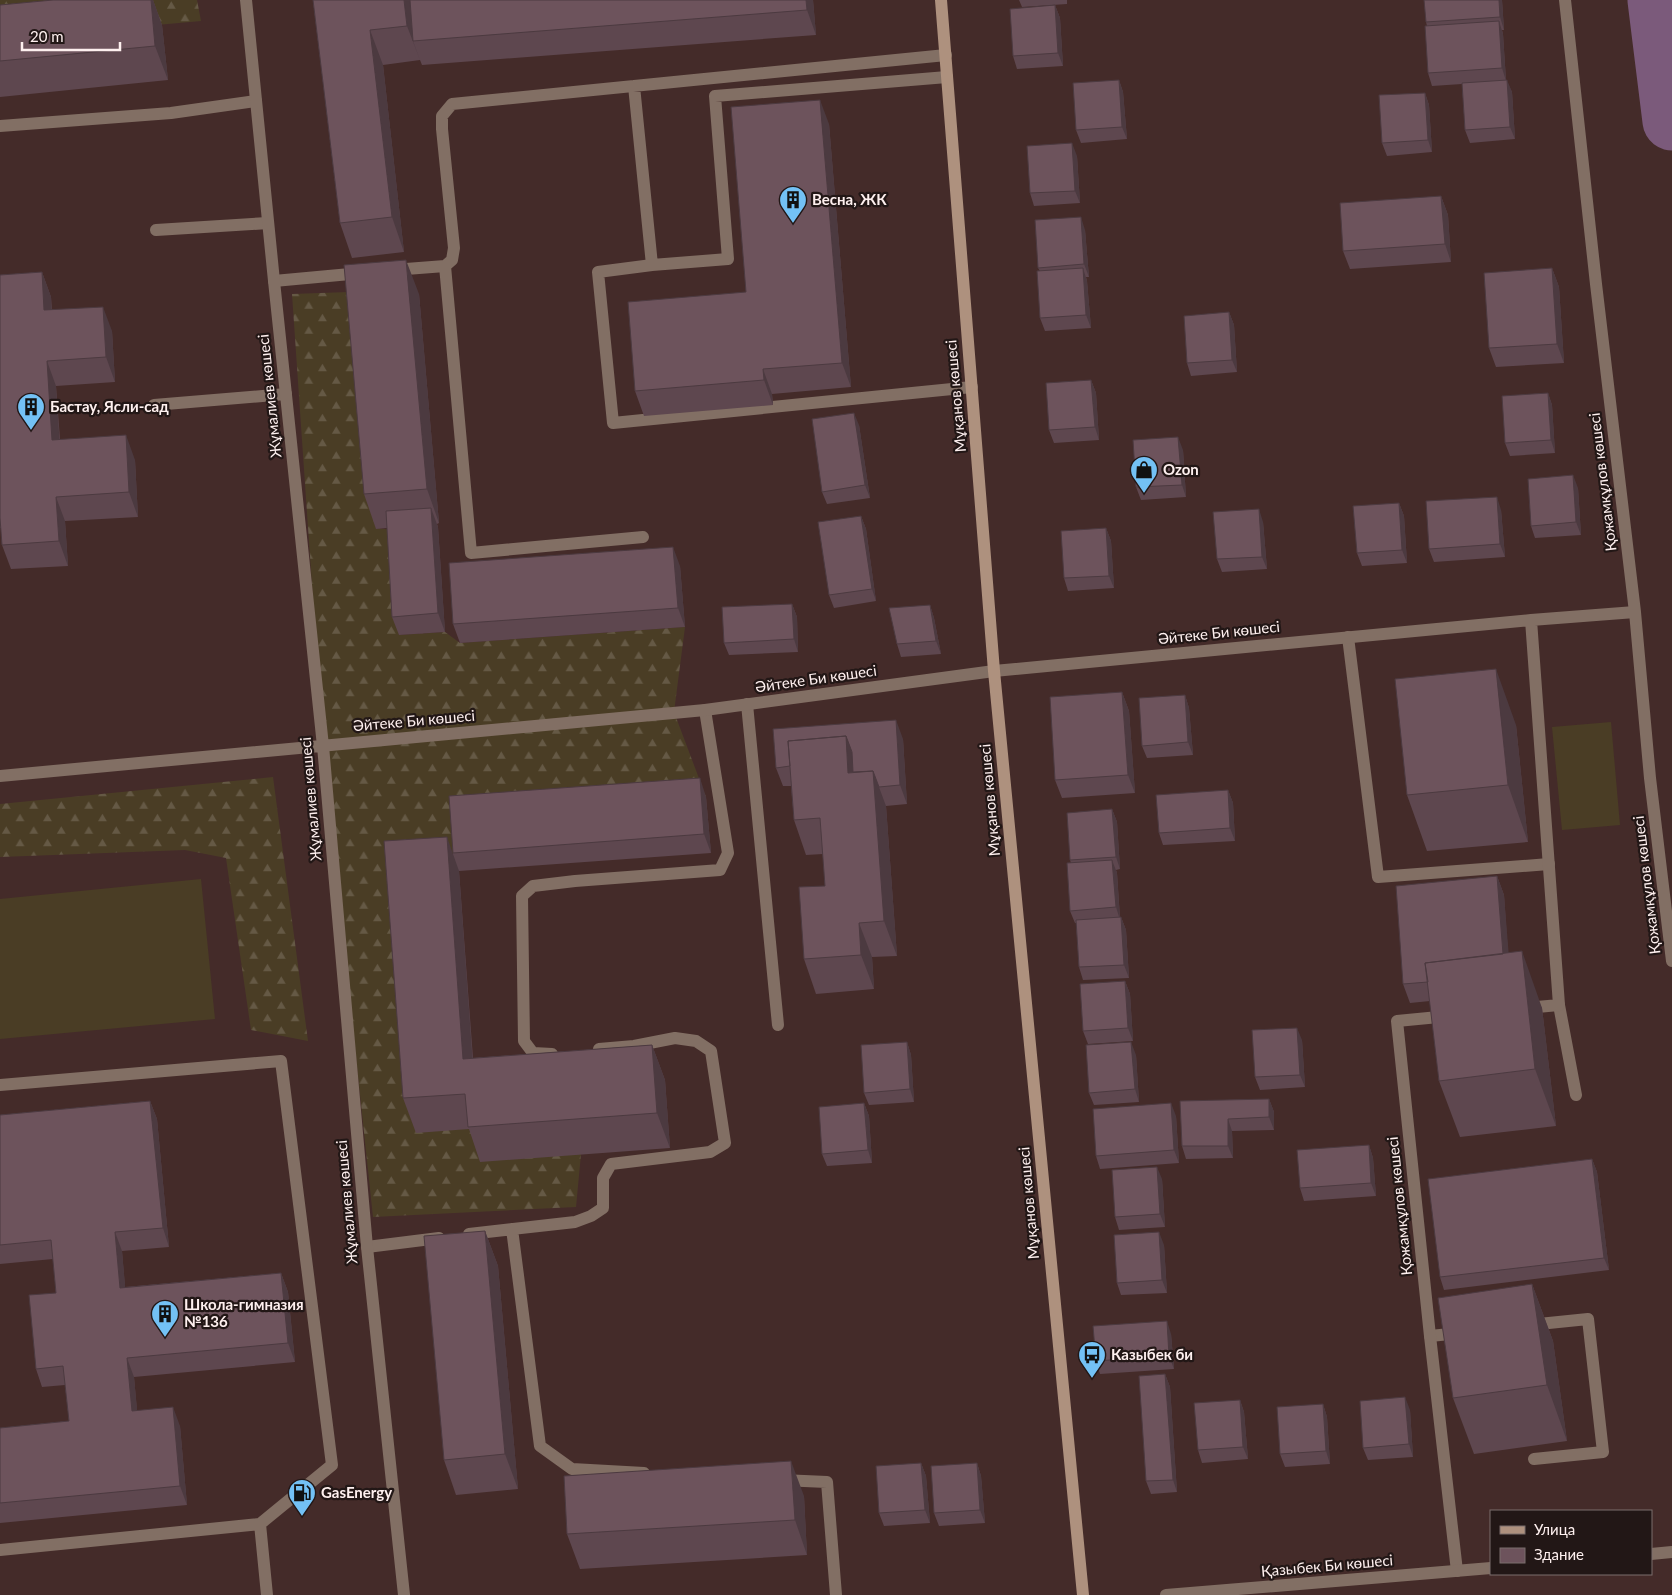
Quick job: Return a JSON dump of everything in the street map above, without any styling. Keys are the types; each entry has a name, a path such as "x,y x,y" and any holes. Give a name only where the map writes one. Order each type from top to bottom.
{"main road":[{"name":"Мұқанов көшесі","path":"941,0 994,671 1083,1595"}],"street":[{"name":"Жұмалиев көшесі","path":"246,0 323,746 367,1247 404,1595"},
{"name":"Қожамқұлов көшесі","path":"1565,0 1597,294 1635,612 1650,778 1672,961"},
{"path":"274,281 445,266 452,260 454,248 442,116 452,104 946,55"},
{"path":"947,77 715,96 728,259 652,265 598,272 613,423 972,387"},
{"path":"634,86 652,265"},
{"path":"0,126 171,114 256,100"},
{"path":"156,230 268,223"},
{"path":"445,266 471,553 643,537"},
{"path":"154,405 286,394"},
{"name":"Әйтеке Би көшесі","path":"0,776 705,710 994,671 1531,620 1635,612"},
{"path":"1531,620 1560,1005 1576,1095"},
{"path":"1348,637 1378,877 1549,864"},
{"path":"747,704 778,1025"},
{"path":"568,1052 533,1053 524,1041 522,896 533,886 720,870 728,853 705,710"},
{"path":"1512,1010 1560,1005"},
{"name":"Қожамқұлов көшесі","path":"1457,1571 1397,1021 1464,1014"},
{"path":"367,1247 575,1222 591,1216 603,1208 603,1178 611,1164 710,1152 724,1143 711,1051 696,1041 675,1038 634,1046 587,1050"},
{"path":"0,1085 281,1061 332,1465 260,1524 0,1550"},
{"path":"512,1229 540,1446 572,1469 660,1474"},
{"path":"1519,1326 1588,1319 1603,1452 1534,1459"},
{"path":"1430,1336 1470,1332"},
{"path":"768,1479 827,1482 836,1595"},
{"path":"260,1524 267,1595"},
{"path":"1652,1554 1672,1552"},
{"name":"Қазыбек Би көшесі","path":"1166,1595 1490,1568"}],"green space":[{"path":"0,0 197,0 201,21 0,39"},
{"path":"349,292 376,528 393,530 399,635 445,632 460,643 685,627 674,712 706,797 456,815 459,871 397,876 478,1129 581,1154 576,1207 373,1217 323,746 292,294"},
{"path":"1611,722 1620,825 1562,830 1552,727"},
{"path":"273,777 308,1041 251,1030 226,858 185,850 0,857 0,804"},
{"path":"201,879 215,1019 0,1039 0,899"}],"building":[{"path":"53,0 151,0 155,46 0,61 0,5"},
{"path":"313,0 404,0 407,26 370,30 392,217 340,223"},
{"path":"410,0 806,0 807,10 413,41"},
{"path":"1424,0 1499,0 1500,17 1426,22"},
{"path":"1055,5 1058,53 1013,56 1010,9"},
{"path":"1499,21 1502,68 1428,73 1425,26"},
{"path":"1119,80 1122,127 1076,130 1073,83"},
{"path":"1507,80 1510,127 1465,130 1462,83"},
{"path":"1425,93 1428,140 1382,143 1379,95"},
{"name":"Весна, ЖК","path":"820,100 842,363 763,369 764,380 635,391 628,302 746,292 731,107"},
{"path":"1072,143 1075,191 1030,193 1027,146"},
{"path":"1441,196 1445,244 1343,251 1340,203"},
{"path":"1081,217 1084,264 1038,268 1035,220"},
{"path":"406,260 427,489 364,494 344,265"},
{"path":"1083,268 1086,315 1040,318 1037,271"},
{"path":"1552,268 1557,344 1489,348 1484,273"},
{"name":"Бастау, Ясли-сад","path":"42,272 44,310 103,307 106,357 47,361 52,440 126,435 129,492 56,497 59,541 2,545 0,518 0,275"},
{"path":"1229,312 1232,360 1187,363 1184,316"},
{"path":"1091,380 1095,427 1049,430 1046,383"},
{"path":"1548,393 1551,440 1505,443 1502,396"},
{"path":"854,413 865,485 822,492 812,419"},
{"path":"1178,437 1182,485 1136,487 1133,440"},
{"path":"1573,475 1576,522 1531,526 1528,479"},
{"path":"1497,497 1500,544 1429,549 1426,501"},
{"path":"1399,503 1402,550 1357,553 1353,506"},
{"path":"431,508 438,613 392,617 386,511"},
{"path":"1259,509 1262,557 1217,559 1213,512"},
{"path":"861,516 872,589 829,595 818,522"},
{"path":"1106,528 1109,576 1064,578 1061,531"},
{"path":"673,547 678,608 453,624 449,563"},
{"path":"792,604 794,639 724,643 722,607"},
{"path":"930,605 936,641 897,644 889,608"},
{"path":"1496,669 1508,785 1407,795 1395,679"},
{"path":"1122,692 1128,775 1055,780 1050,697"},
{"path":"1185,695 1188,742 1142,746 1139,698"},
{"path":"896,720 900,785 879,787 873,771 853,772 852,752 846,736 788,741 790,766 776,768 773,729"},
{"path":"846,736 848,773 873,771 884,921 859,923 861,955 804,959 799,887 825,886 820,818 794,820 788,741"},
{"path":"700,778 704,834 453,853 449,796"},
{"path":"1228,790 1230,828 1159,833 1156,795"},
{"path":"1112,809 1116,857 1070,860 1067,813"},
{"path":"447,837 463,1059 652,1045 657,1113 468,1127 465,1094 403,1098 384,841"},
{"path":"1112,860 1116,907 1070,911 1067,863"},
{"path":"1497,876 1503,954 1425,963 1428,982 1403,984 1396,886"},
{"path":"1121,917 1124,965 1079,967 1076,920"},
{"path":"1522,951 1535,1069 1439,1081 1425,963"},
{"path":"1125,981 1128,1028 1083,1031 1080,984"},
{"path":"1297,1028 1300,1075 1255,1077 1252,1030"},
{"path":"907,1042 910,1089 864,1093 861,1045"},
{"path":"1131,1042 1135,1089 1089,1093 1086,1045"},
{"path":"1269,1099 1269,1117 1228,1119 1228,1146 1182,1146 1180,1101"},
{"name":"Школа-гимназия №136","path":"150,1101 163,1228 115,1232 120,1288 281,1273 288,1343 127,1358 132,1411 173,1407 180,1486 0,1503 0,1428 69,1421 63,1366 36,1369 29,1295 56,1293 51,1240 0,1245 0,1115"},
{"path":"864,1103 868,1150 822,1154 819,1107"},
{"path":"1171,1103 1174,1150 1096,1156 1093,1109"},
{"path":"1369,1145 1371,1183 1300,1188 1297,1150"},
{"path":"1592,1159 1604,1258 1440,1277 1428,1179"},
{"path":"1157,1167 1160,1214 1115,1217 1112,1170"},
{"path":"485,1231 505,1454 444,1460 424,1236"},
{"path":"1159,1232 1162,1280 1117,1283 1114,1235"},
{"path":"1532,1284 1547,1385 1453,1398 1438,1298"},
{"path":"1167,1321 1169,1356 1096,1361 1093,1326"},
{"path":"1165,1374 1173,1480 1146,1481 1139,1376"},
{"path":"1405,1397 1409,1444 1363,1448 1360,1401"},
{"path":"1240,1400 1243,1447 1198,1450 1194,1403"},
{"path":"1323,1404 1326,1451 1280,1454 1277,1407"},
{"path":"791,1461 795,1520 567,1534 564,1476"},
{"path":"921,1463 925,1510 879,1513 876,1466"},
{"path":"977,1463 980,1510 934,1513 931,1466"}],"waterway":[{"path":"1657,0 1672,121"}],"place":[{"name":"Весна, ЖК","path":"793,224"},
{"name":"Бастау, Ясли-сад","path":"31,431"},
{"name":"Ozon","path":"1144,494"},
{"name":"Школа-гимназия №136","path":"165,1338"},
{"name":"Казыбек би","path":"1092,1379"},
{"name":"GasEnergy","path":"302,1517"}]}
